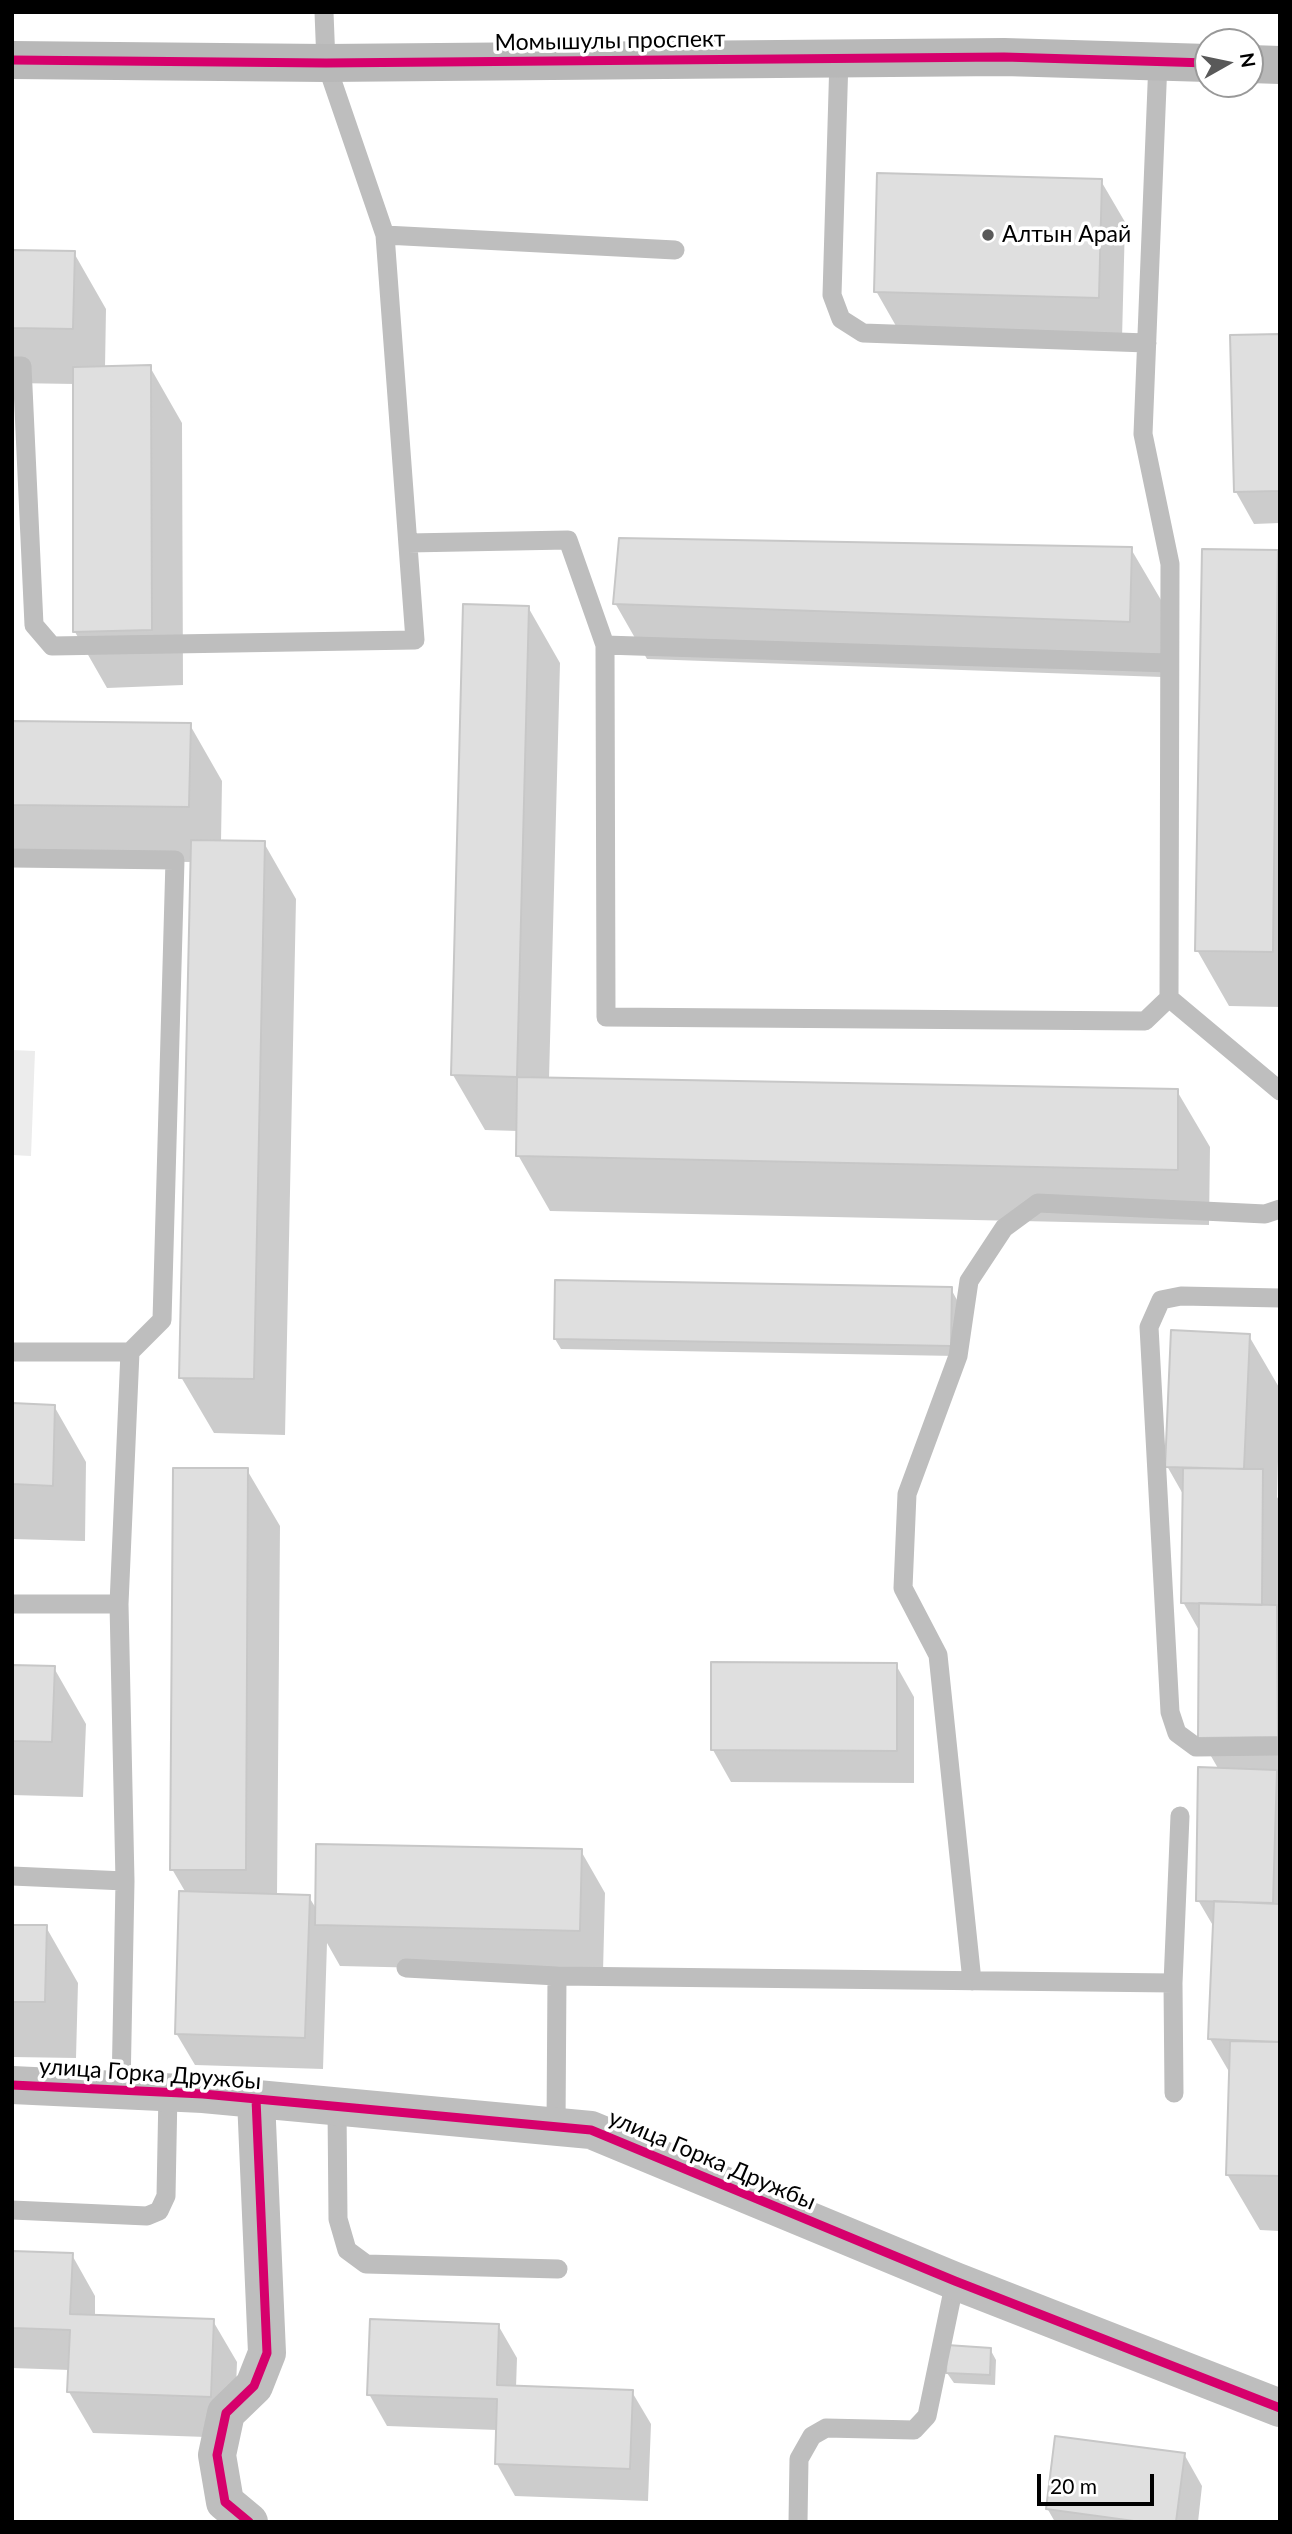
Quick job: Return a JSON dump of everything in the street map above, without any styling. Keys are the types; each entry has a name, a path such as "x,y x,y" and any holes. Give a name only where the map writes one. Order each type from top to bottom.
{"street":[{"name":"Момышулы проспект","path":"12,60 326,63 1004,57 1194,62"},
{"name":"улица Горка Дружбы","path":"12,2085 168,2092 591,2130 955,2281 1280,2407"},
{"path":"249,2522 225,2502 217,2455 226,2413 254,2386 267,2353 256,2099"}],"lane":[{"path":"12,366 22,366 34,625 52,646 415,640 385,234 326,63 324,12"},
{"path":"839,58 832,295 841,319 863,333 1147,344"},
{"path":"408,543 568,540 605,645 606,1017 1145,1021 1169,998 1170,564 1143,434 1158,61"},
{"path":"385,234 674,250"},
{"path":"605,645 1169,663"},
{"path":"12,858 175,860 162,1320 130,1352 118,1604 125,1881 121,2089"},
{"path":"1169,998 1280,1091"},
{"path":"972,1981 938,1655 903,1588 907,1494 958,1356 969,1281 1004,1227 1038,1203 1265,1214 1280,1209"},
{"path":"1280,1298 1181,1296 1161,1300 1149,1327 1170,1712 1177,1733 1196,1747 1280,1746"},
{"path":"12,1352 130,1352"},
{"path":"12,1604 118,1604"},
{"path":"1174,2093 1173,1983 1180,1816"},
{"path":"12,1876 125,1881"},
{"path":"406,1968 557,1976 1173,1983"},
{"path":"556,2127 557,1976"},
{"path":"12,2210 147,2216 159,2211 166,2196 168,2092"},
{"path":"337,2107 338,2219 348,2250 366,2264 558,2269"},
{"path":"798,2522 799,2459 812,2436 826,2428 914,2430 927,2416 955,2281"}],"shaded area":[{"path":"12,1050 35,1051 31,1156 12,1155"}],"building":[{"name":"Алтын Арай","path":"877,173 1102,179 1099,298 874,292"},
{"path":"12,250 75,251 73,329 12,328"},
{"path":"1280,334 1280,491 1234,492 1230,335"},
{"path":"151,365 152,630 73,632 73,367"},
{"path":"619,538 1132,547 1130,622 613,604"},
{"path":"1202,549 1278,550 1273,952 1195,951"},
{"path":"463,604 529,606 517,1077 451,1075"},
{"path":"12,721 191,723 189,807 12,805"},
{"path":"191,840 265,841 254,1379 179,1378"},
{"path":"517,1077 1178,1089 1178,1170 516,1156"},
{"path":"555,1280 952,1287 951,1346 554,1339"},
{"path":"1171,1330 1250,1334 1244,1469 1165,1467"},
{"path":"12,1403 55,1405 53,1486 12,1484"},
{"path":"173,1468 248,1468 246,1870 170,1870"},
{"path":"1183,1468 1263,1469 1262,1605 1181,1603"},
{"path":"1199,1603 1277,1605 1278,1737 1198,1738"},
{"path":"711,1662 897,1663 897,1751 711,1750"},
{"path":"12,1665 55,1666 52,1742 12,1741"},
{"path":"1198,1767 1277,1770 1273,1903 1196,1901"},
{"path":"316,1844 582,1849 580,1931 315,1925"},
{"path":"179,1891 310,1895 305,2038 175,2034"},
{"path":"1214,1901 1280,1904 1280,2042 1208,2039"},
{"path":"12,1925 47,1925 45,2002 12,2002"},
{"path":"1230,2041 1280,2042 1280,2176 1226,2175"},
{"path":"12,2251 73,2253 70,2314 214,2319 211,2397 67,2392 70,2330 12,2328"},
{"path":"370,2319 499,2324 497,2385 633,2390 630,2469 495,2464 497,2399 367,2395"},
{"path":"947,2345 991,2348 990,2375 946,2373"},
{"path":"1055,2436 1185,2453 1176,2522 1141,2522 1046,2509"}],"cycle path":[{"path":"12,60 326,63 1004,57 1194,63"},
{"path":"12,2085 203,2094 591,2130 955,2281 1280,2408"},
{"path":"249,2522 225,2502 217,2455 226,2413 254,2386 267,2353 256,2099"}],"place":[{"name":"Алтын Арай","path":"988,235"}]}
